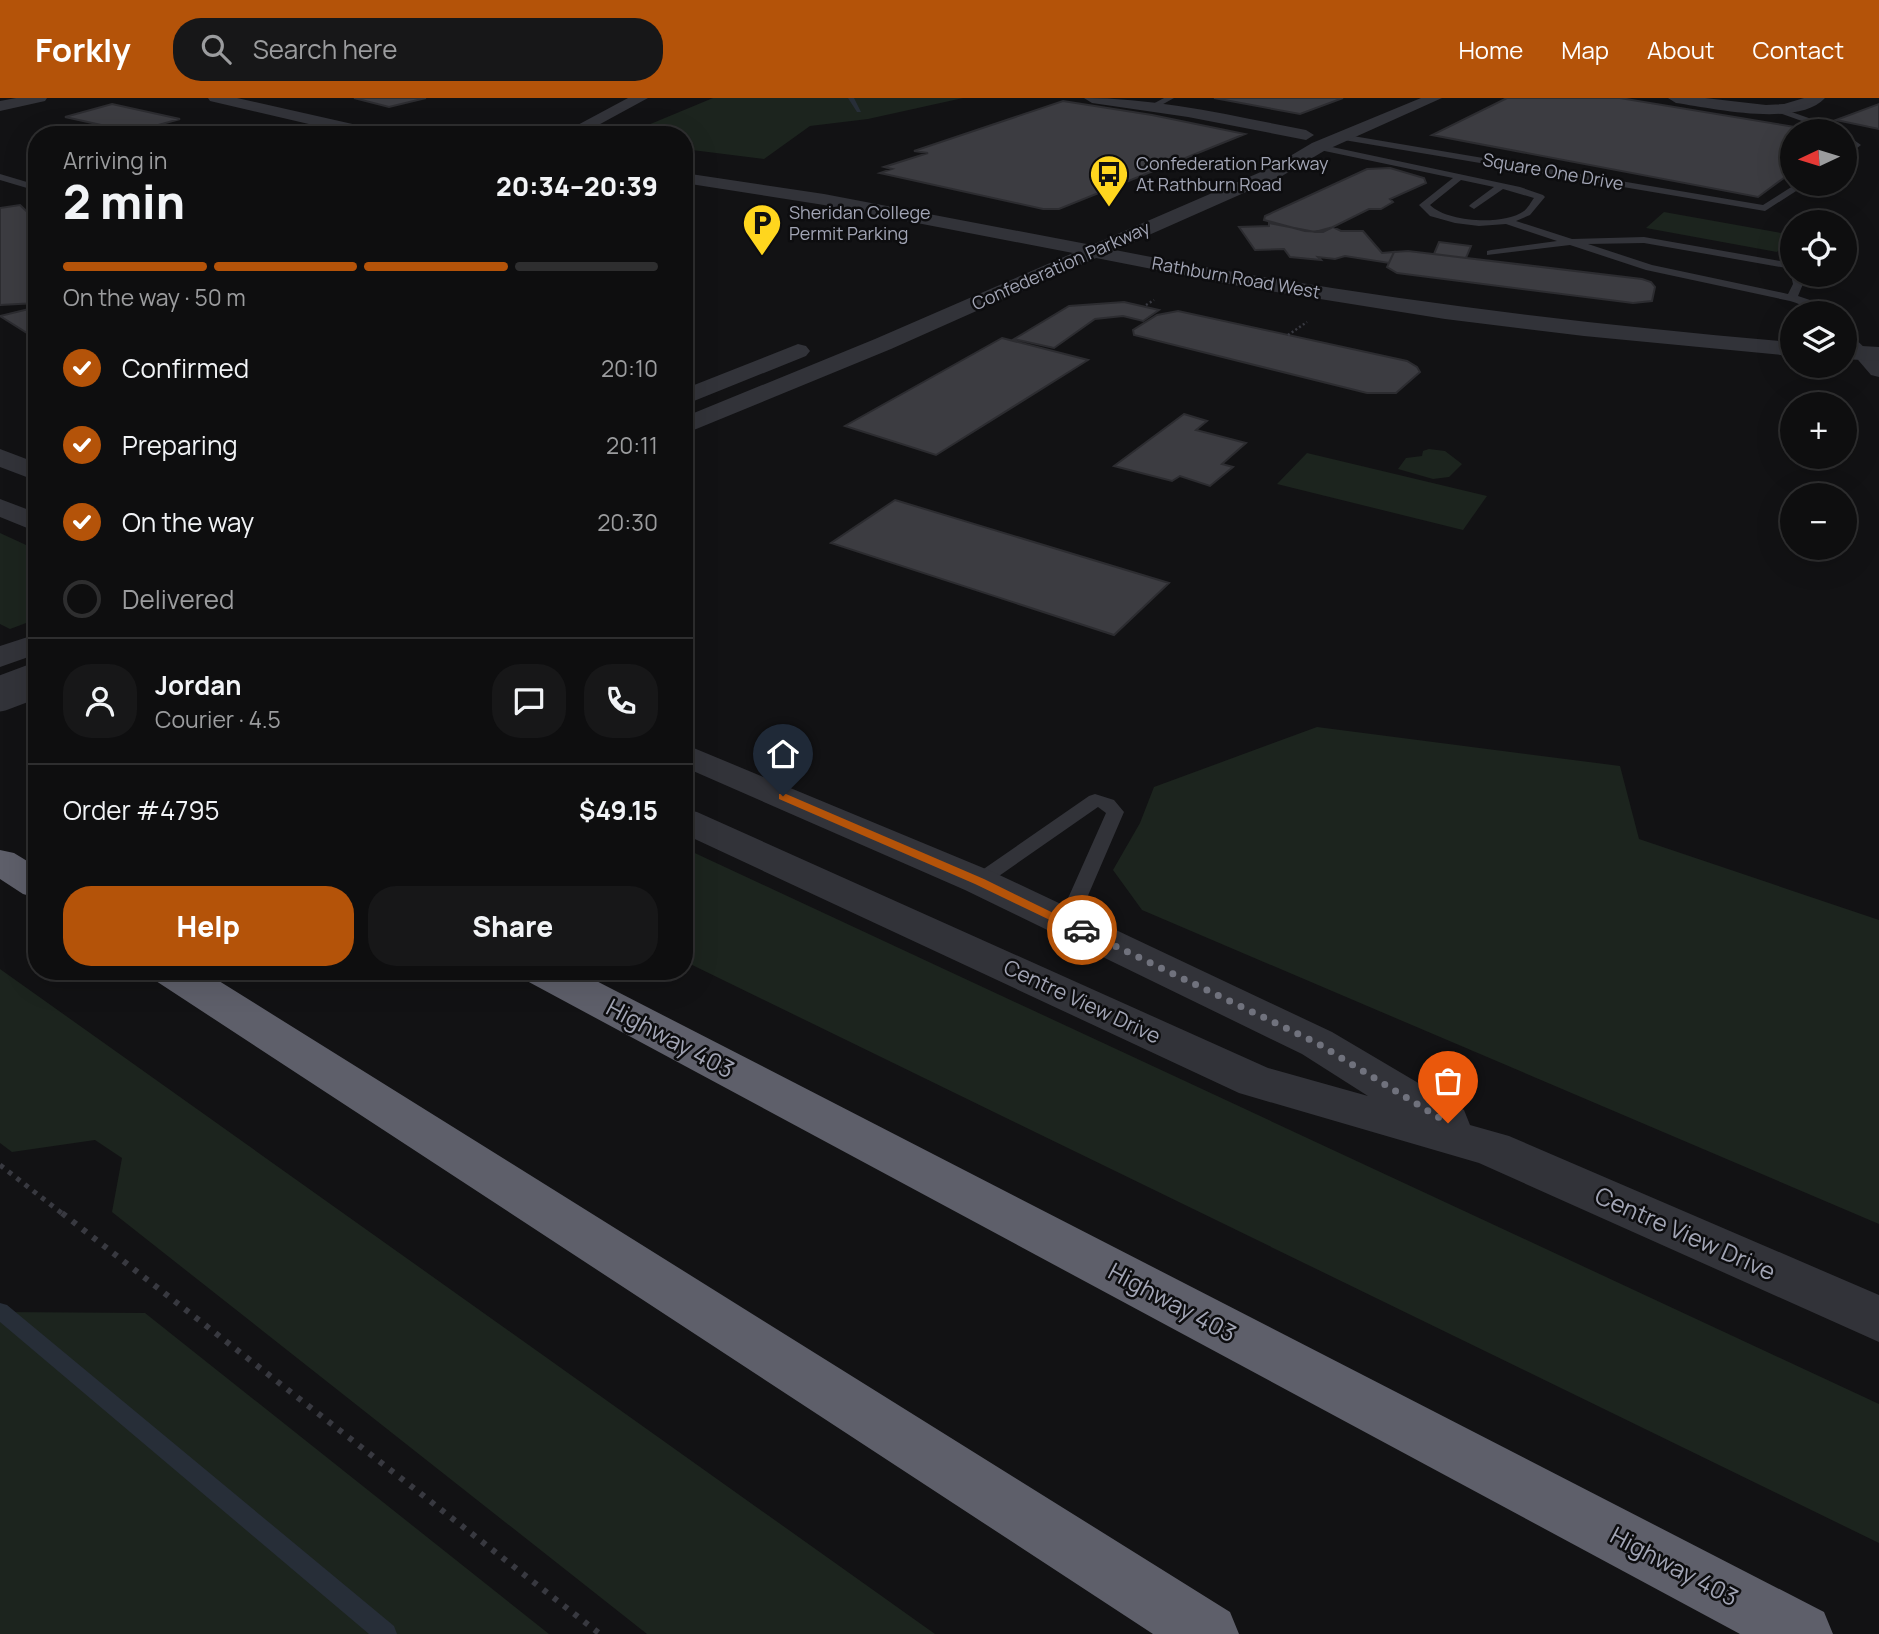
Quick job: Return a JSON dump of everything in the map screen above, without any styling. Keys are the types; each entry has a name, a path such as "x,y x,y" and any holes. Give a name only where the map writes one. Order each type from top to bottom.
{"highway":[{"path":"0,682 28,697"},
{"path":"0,862 28,879"},
{"path":"185,980 1203,1631"},
{"name":"Highway 403","path":"559,980 1802,1634"}],"street":[{"path":"0,106 39,98"},
{"path":"216,98 339,126"},
{"path":"585,126 640,98"},
{"path":"1092,98 1153,106 1312,141"},
{"name":"Confederation Parkway","path":"693,422 883,344 1091,241 1276,172 1312,141 1392,98"},
{"name":"Confederation Parkway","path":"1283,147 1341,137 1434,98"},
{"path":"1676,98 1728,106 1777,109 1809,103 1818,98"},
{"path":"1174,196 1248,165"},
{"name":"Rathburn Road West","path":"693,179 884,209 1054,244 1091,241 1326,295 1506,322 1780,348"},
{"name":"Confederation Parkway","path":"1015,259 1054,244"},
{"path":"693,394 820,342"},
{"path":"0,457 28,469"},
{"path":"0,507 28,520"},
{"path":"0,657 28,646"},
{"path":"0,694 28,683"},
{"name":"Centre View Drive","path":"693,758 979,881 1317,1043 1492,1149 1879,1319"},
{"name":"Centre View Drive","path":"693,824 1255,1081 1492,1149"}],"lane":[{"path":"1153,106 1170,98"},
{"path":"1777,109 1804,119"},
{"name":"Square One Drive","path":"1341,137 1765,208 1784,196"},
{"path":"1312,141 1501,186 1540,197 1527,213 1507,220 1479,223 1433,214 1424,205 1460,177"},
{"path":"0,177 28,185"},
{"path":"1474,206 1501,186"},
{"path":"1507,220 1650,268 1802,301"},
{"path":"1491,253 1569,243 1644,240 1780,264"},
{"path":"1735,281 1758,259"},
{"path":"1793,298 1797,287"},
{"path":"979,881 1095,800 1108,804 1115,812 1067,923"}],"path":[{"path":"1146,305 1154,300"},
{"path":"1288,335 1307,322"},
{"path":"0,1165 600,1634"}],"shaded area":[{"path":"713,98 963,98 868,119 810,126 764,159 693,150 693,126 646,126"},
{"path":"1664,212 1780,233 1780,249 1777,252 1646,228"},
{"path":"1423,451 1445,451 1462,464 1449,477 1433,479 1398,469 1406,458 1422,456"},
{"path":"1307,453 1487,496 1463,530 1277,484"},
{"path":"0,533 28,546 28,622 10,629 0,624"},
{"path":"1317,727 1620,766 1639,839 1879,920 1879,1224 1142,910 1113,870 1140,823 1154,787"},
{"path":"693,852 1879,1404 1879,1543 693,965"},
{"path":"0,969 935,1634 647,1634 112,1212 122,1158 95,1140 12,1152 0,1143"},
{"path":"0,1312 145,1313 549,1634 0,1634"}],"building":[{"path":"354,98 426,98 389,107"},
{"path":"1214,98 1343,98 1300,114"},
{"path":"1507,98 1620,98 1780,125 1780,181 1758,197 1432,135"},
{"path":"1063,101 1152,115 1245,134 1059,209 1043,209 880,173 892,169 884,167 928,153 914,151"},
{"path":"112,104 180,119 155,126 106,126 65,117"},
{"path":"1879,104 1879,129 1857,124 1857,119 1839,119"},
{"path":"1390,168 1424,178 1426,183 1390,199 1393,202 1381,209 1369,209 1323,232 1305,231 1264,220 1265,216 1367,169"},
{"path":"20,205 28,213 28,303 0,305 0,208"},
{"path":"1269,223 1315,232 1333,227 1341,231 1363,231 1382,253 1394,252 1389,263 1345,256 1335,259 1318,257 1321,260 1290,257 1284,249 1255,250 1239,227 1269,226"},
{"path":"1439,242 1471,246 1466,258 1434,254"},
{"path":"1408,251 1642,279 1651,282 1655,287 1652,301 1633,303 1397,273 1387,267 1394,252"},
{"path":"1124,302 1159,310 1143,321 1123,316 1095,319 1054,348 1014,339 1069,306"},
{"path":"28,309 28,334 0,316"},
{"path":"1178,311 1407,361 1420,372 1396,393 1367,393 1134,335 1133,330 1157,315"},
{"path":"1002,338 1088,360 936,455 845,426"},
{"path":"1184,414 1207,421 1196,430 1246,443 1222,464 1233,467 1210,486 1180,476 1172,481 1114,466"},
{"path":"895,500 1169,583 1114,635 831,543"}],"waterway":[{"path":"851,98 859,111"},
{"path":"0,1311 386,1634"}],"way so far":[{"path":"1082,930 1317,1043 1448,1123"}],"place":[{"name":"Confederation Parkway At Rathburn Road","path":"1109,208"},
{"name":"Sheridan College Permit Parking","path":"762,257"}],"route":[{"path":"783,796 979,881 1082,930"}]}
